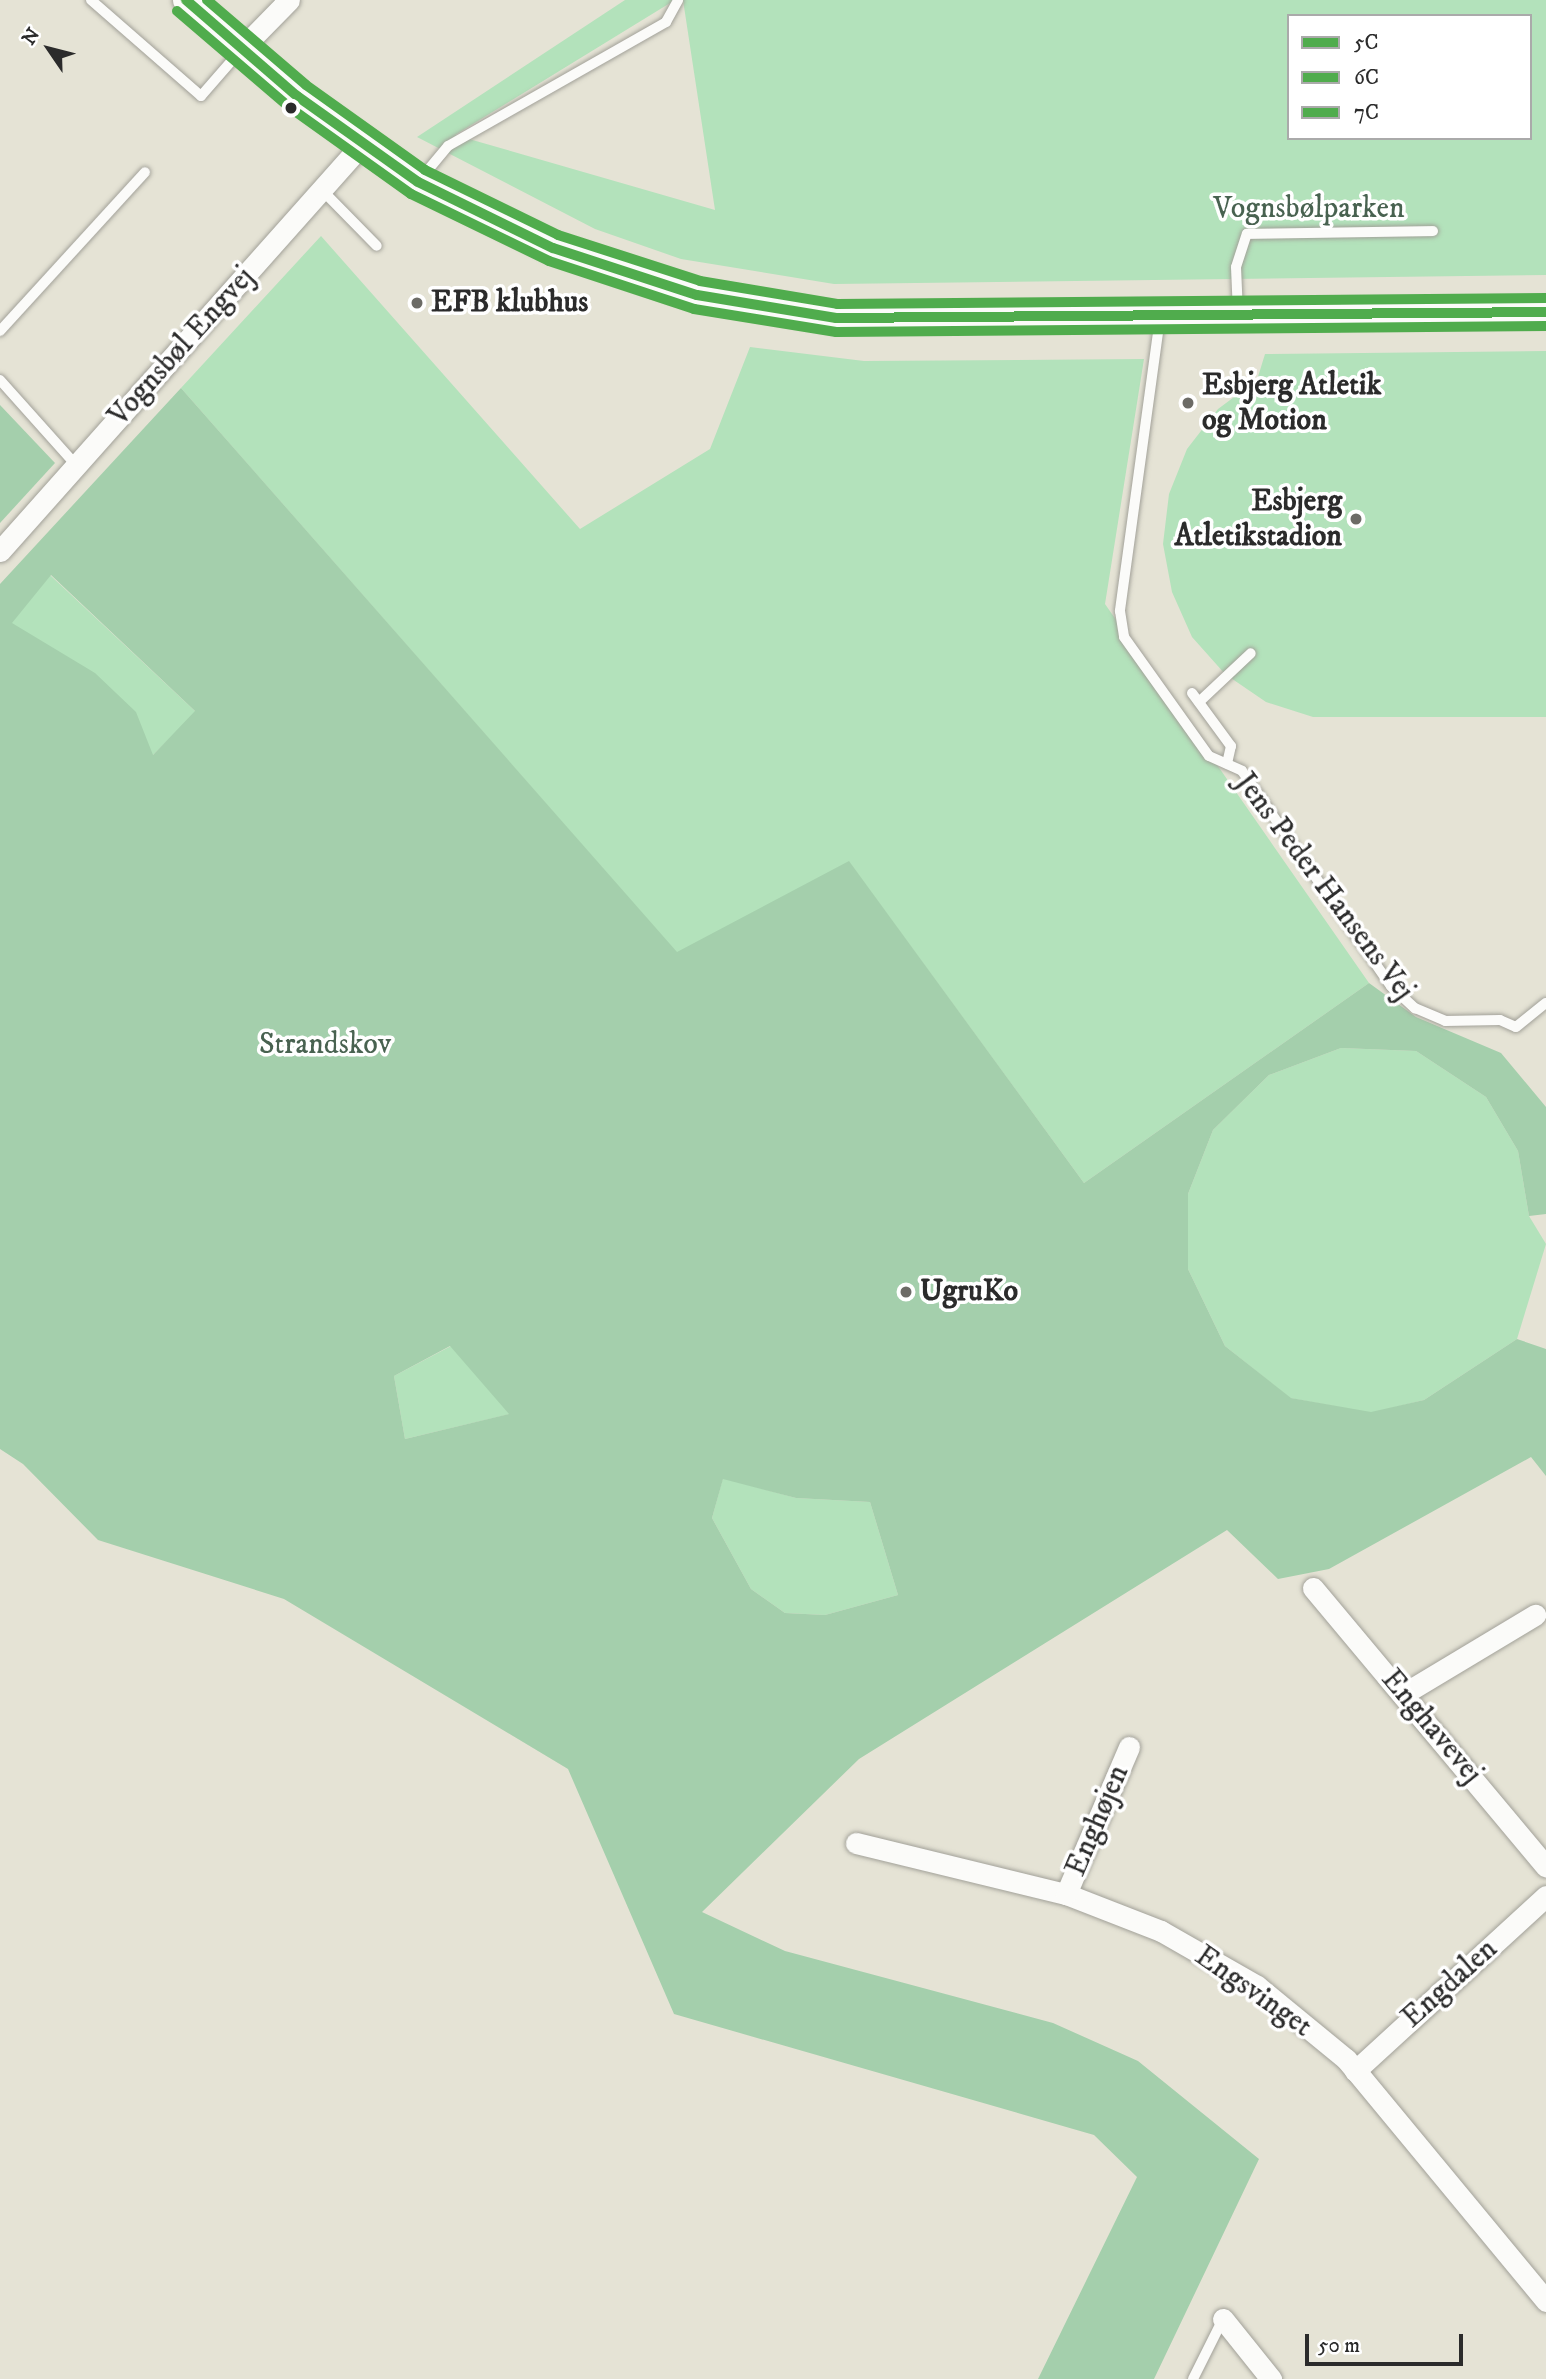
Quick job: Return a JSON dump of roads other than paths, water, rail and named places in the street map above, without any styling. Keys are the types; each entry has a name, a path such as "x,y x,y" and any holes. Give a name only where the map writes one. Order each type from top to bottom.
{"street":[{"path":"186,0 363,143 418,181 553,248 697,295 836,318 1546,312"},
{"path":"243,48 289,0"},
{"name":"Vognsbøl Engvej","path":"0,551 363,143"},
{"name":"Enghavevej","path":"1313,1588 1405,1693 1546,1867"},
{"path":"1405,1693 1535,1615"},
{"name":"Enghøjen","path":"1066,1894 1129,1747"},
{"name":"Engsvinget","path":"856,1843 1066,1894 1161,1931 1257,1986 1354,2071 1546,2301"},
{"name":"Engdalen","path":"1354,2071 1546,1896"},
{"path":"1223,2319 1271,2379"}],"lane":[{"path":"91,0 201,96 243,48"},
{"path":"418,181 448,146 666,22 678,0"},
{"path":"0,331 145,172"},
{"path":"322,190 377,246"},
{"path":"1238,315 1236,267 1247,234 1433,231"},
{"name":"Jens Peder Hansens Vej","path":"1160,317 1120,611 1124,637 1209,756 1242,771 1391,986 1416,1008 1445,1021 1500,1020 1516,1027 1546,1003"},
{"path":"0,380 77,466"},
{"path":"1227,764 1231,746 1195,698 1251,653"},
{"path":"1193,2379 1223,2319"}],"place":[{"name":"EFB klubhus","path":"417,303"},
{"name":"Esbjerg Atletik og Motion","path":"1188,403"},
{"name":"Esbjerg Atletikstadion","path":"1356,519"},
{"name":"UgruKo","path":"906,1292"}],"park label":[{"name":"Vognsbølparken","path":"1309,209"},
{"name":"Strandskov","path":"325,1045"}]}
